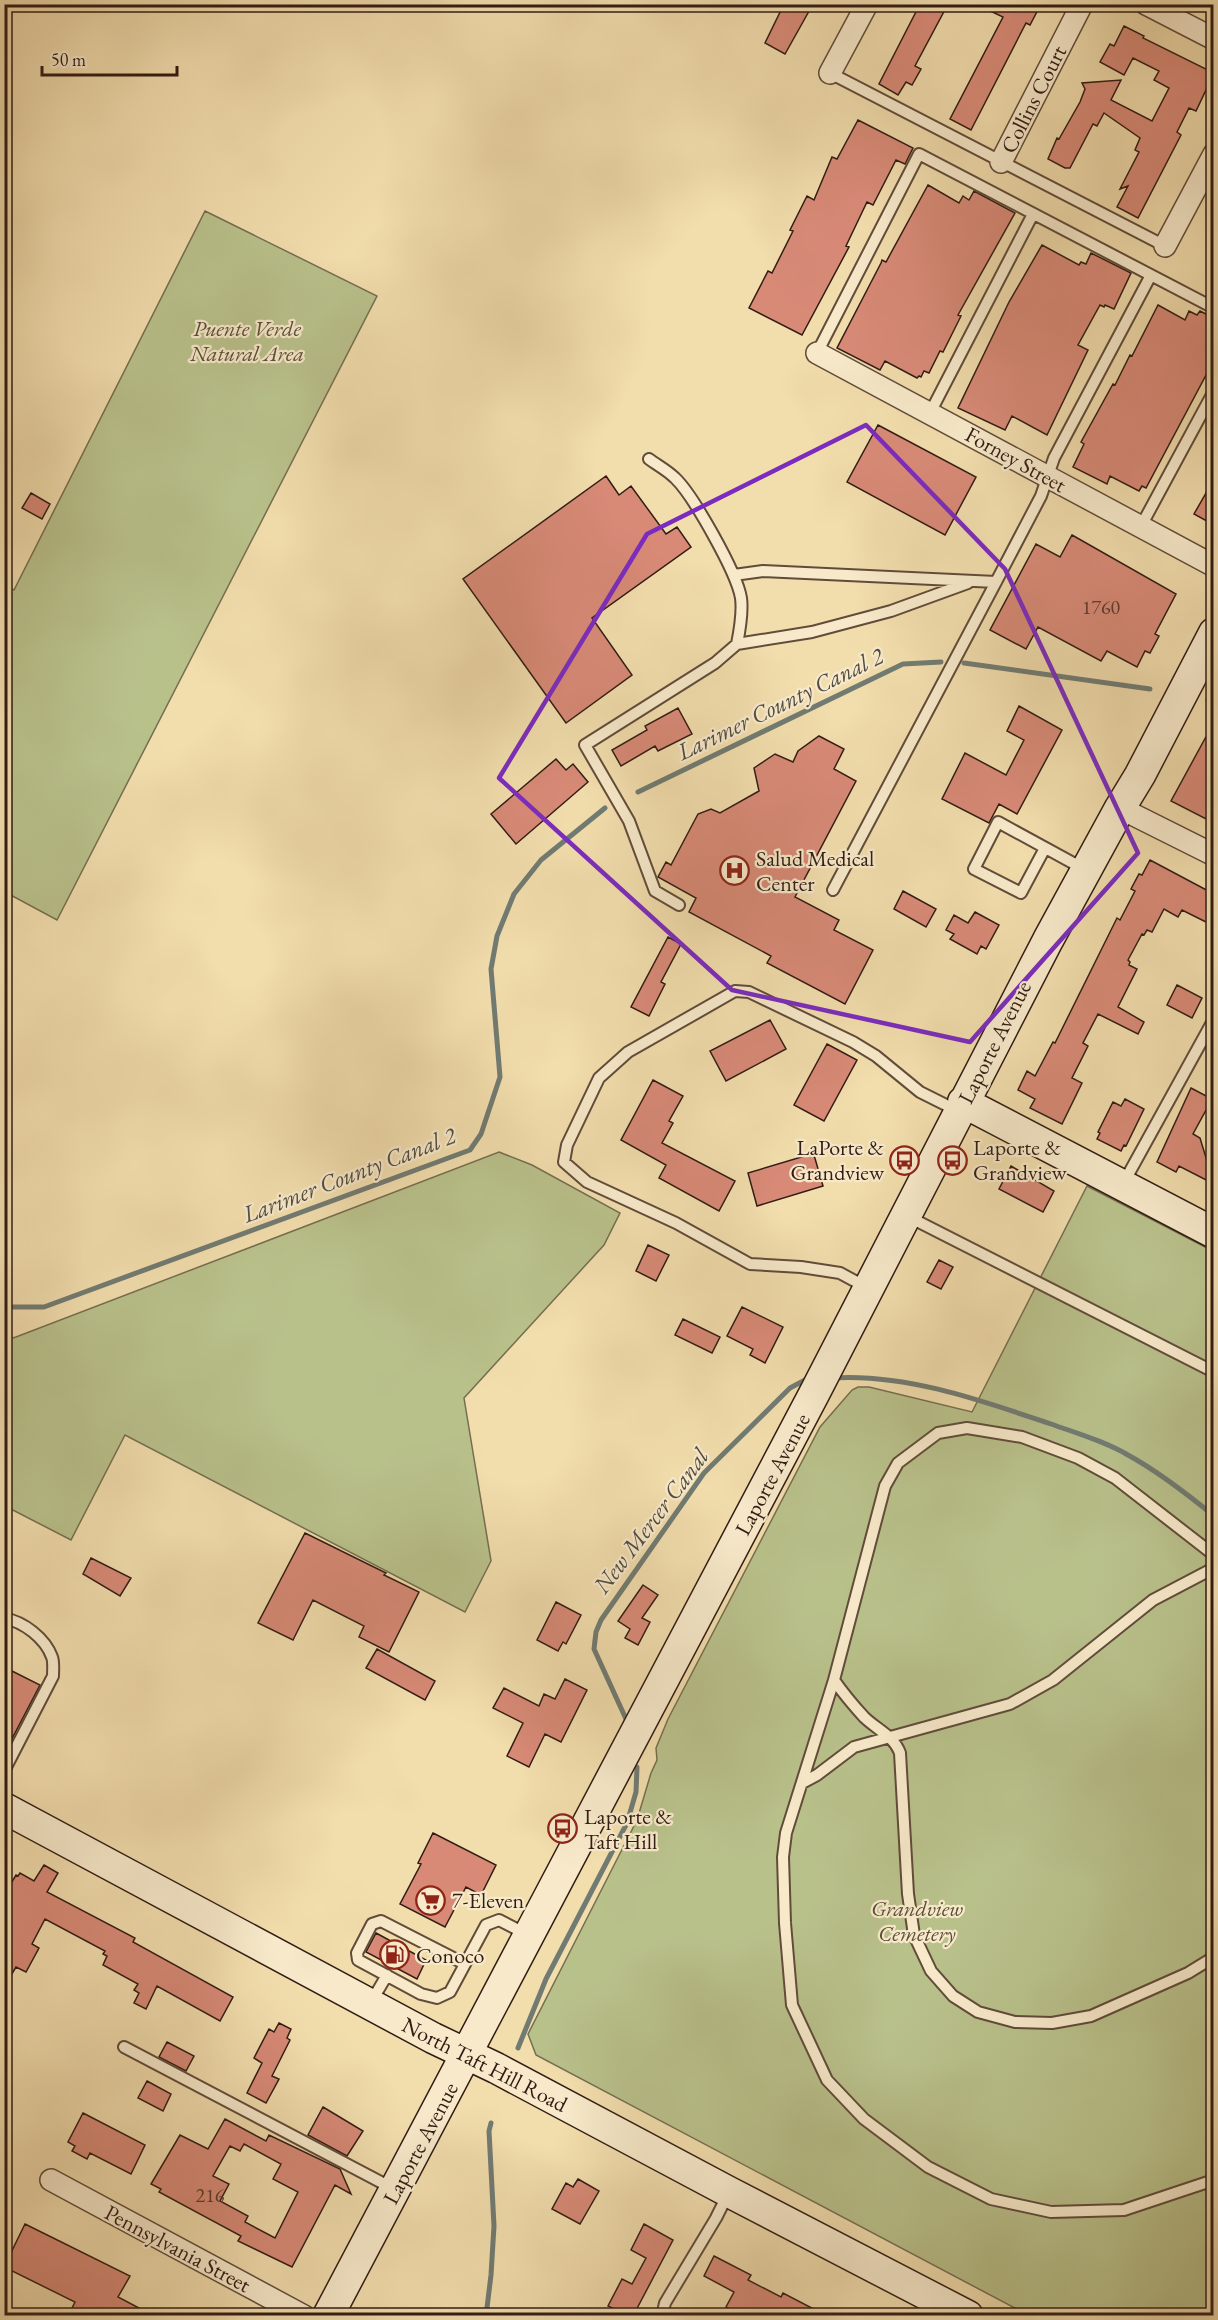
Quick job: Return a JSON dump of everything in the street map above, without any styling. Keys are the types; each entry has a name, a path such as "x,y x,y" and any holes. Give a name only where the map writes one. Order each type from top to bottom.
{"street":[{"path":"830,73 867,4"},
{"name":"Collins Court","path":"1001,162 1082,4"},
{"path":"1146,4 1214,39"},
{"path":"1165,246 1214,153"},
{"name":"Forney Street","path":"817,353 1214,566"},
{"name":"Laporte Avenue","path":"328,2316 814,1394 961,1107 1086,870 1140,776 1214,633"},
{"path":"1120,808 1214,855"},
{"path":"961,1107 1214,1233"},
{"name":"North Taft Hill Road","path":"4,1808 370,2004 729,2192 939,2309 968,2316"},
{"name":"Pennsylvania Street","path":"51,2180 304,2316"}],"lane":[{"path":"830,73 1165,246"},
{"path":"817,353 919,154 1214,308"},
{"path":"930,413 1033,214"},
{"path":"833,890 1041,496 1054,459 1151,275"},
{"path":"1140,528 1214,392"},
{"path":"649,459 675,478 701,515 734,575 741,598 738,644"},
{"path":"734,575 763,571 996,582"},
{"path":"679,905 655,891 629,821 585,745 716,663 738,644 812,632 891,611 974,581"},
{"path":"1045,848 1021,893 974,868 998,822 1086,870"},
{"path":"869,1288 840,1274 801,1267 750,1264 676,1223 587,1182 574,1173 564,1162 567,1146 599,1078 628,1052 735,991 741,990 853,1042 876,1056 920,1092 961,1107"},
{"path":"1122,1186 1214,1018"},
{"path":"907,1215 1214,1372"},
{"path":"1214,1555 1115,1478 1078,1458 1011,1435 967,1428 938,1433 898,1463 885,1486 834,1680 786,1833 783,1857 785,1923 792,2005 827,2080 864,2119 928,2167 991,2199 1051,2212 1124,2210 1214,2181"},
{"path":"802,1783 817,1775 854,1747 1010,1704 1053,1680 1153,1600 1214,1568"},
{"path":"4,1618 32,1631 46,1644 53,1659 53,1676 4,1771"},
{"path":"834,1680 866,1719 897,1744 900,1753 908,1894 914,1935 931,1971 953,1996 978,2012 1015,2022 1052,2023 1091,2016 1188,1973 1214,1957"},
{"path":"465,1964 381,1921 372,1924 357,1953 358,1960 421,1995 437,1998 450,1992 486,1925 499,1920 529,1936"},
{"path":"370,2004 387,1975"},
{"path":"124,2047 395,2189"},
{"path":"662,2316 665,2303 729,2192"}],"highlighted area":[{"path":"866,425 1005,569 1138,853 970,1042 732,990 499,778 647,534"}],"green space":[{"name":"Puente Verde Natural Area","path":"205,211 377,296 57,920 5,892 5,586 14,590"},
{"path":"499,1152 532,1165 620,1213 604,1245 464,1398 491,1561 465,1612 125,1435 71,1540 5,1506 5,1340"},
{"name":"Grandview Cemetery","path":"1087,1186 1213,1251 1213,2315 1028,2315 536,2055 528,2034 637,1820 657,1760 656,1748 668,1719 820,1427 852,1390 858,1387 869,1387 972,1412"}],"building":[{"path":"784,4 813,4 785,54 765,43"},
{"path":"920,4 948,4 915,66 921,69 912,85 906,82 898,95 879,84"},
{"path":"976,4 1041,4 1030,25 1026,23 971,130 950,119 1003,17"},
{"path":"1124,26 1144,36 1143,38 1214,73 1196,111 1189,108 1177,132 1181,135 1138,218 1117,207 1128,186 1120,189 1139,152 1135,150 1140,138 1104,113 1097,126 1093,124 1070,168 1065,168 1048,159 1057,138 1059,139 1080,102 1085,89 1082,83 1121,80 1111,100 1152,121 1169,88 1154,80 1159,71 1133,58 1124,75 1100,62 1110,44 1114,46"},
{"path":"858,120 913,148 905,164 896,160 873,205 867,202 846,246 849,247 802,335 749,308 768,271 772,273 807,196 814,200 832,157 837,159"},
{"path":"928,185 959,203 963,196 969,200 974,191 1015,213 958,315 961,316 943,352 940,351 929,373 924,371 921,377 917,378 885,361 880,370 837,348 882,260 886,262"},
{"path":"1042,245 1079,265 1081,262 1086,264 1091,253 1131,273 1114,309 1100,305 1078,345 1088,350 1047,435 1012,416 1005,430 958,408 1009,302"},
{"path":"1158,305 1185,320 1189,311 1197,315 1200,311 1214,318 1214,360 1146,488 1142,486 1139,491 1110,476 1107,484 1073,467 1084,444 1081,442 1130,355 1132,356"},
{"path":"878,425 976,477 945,535 847,482"},
{"path":"606,476 619,495 631,486 666,534 677,527 691,547 592,618 632,675 566,723 463,579"},
{"path":"1214,479 1214,525 1194,514"},
{"path":"31,493 50,504 42,519 22,508"},
{"path":"1072,535 1176,594 1155,634 1159,636 1150,653 1145,651 1137,667 1107,651 1101,661 1038,627 1026,649 990,630 1036,544 1060,557"},
{"path":"1019,706 1062,730 1017,814 999,804 989,823 942,799 965,753 1006,775 1024,740 1007,731"},
{"path":"678,708 692,734 658,751 655,746 621,766 612,750 647,730 645,726"},
{"path":"1214,722 1214,823 1171,801"},
{"name":"Salud Medical Center","path":"819,736 844,749 834,769 856,781 795,897 839,920 834,930 873,950 845,1004 767,963 771,956 689,912 696,898 658,877 666,862 671,865 698,814 711,809 720,813 759,791 754,768 775,754 793,762 798,751"},
{"path":"556,759 566,770 573,764 588,782 516,844 491,814"},
{"path":"1150,860 1214,894 1214,926 1182,910 1178,917 1164,909 1152,932 1147,930 1144,935 1142,934 1128,960 1129,965 1137,969 1118,1007 1144,1022 1138,1034 1098,1014 1083,1043 1088,1046 1072,1078 1082,1083 1062,1124 1030,1108 1035,1099 1018,1090 1027,1071 1035,1076 1053,1042 1055,1043 1117,918 1120,920 1135,891 1131,889"},
{"path":"903,891 936,909 926,927 894,909"},
{"path":"975,912 999,925 986,949 981,946 977,954 950,939 954,934 946,930 954,915 968,923"},
{"path":"668,937 681,944 661,982 665,984 649,1016 631,1007"},
{"path":"1177,985 1202,998 1192,1018 1167,1005"},
{"path":"770,1020 786,1049 726,1081 710,1051"},
{"path":"827,1044 857,1060 824,1121 794,1105"},
{"path":"653,1080 683,1096 669,1121 673,1123 662,1143 735,1181 719,1211 659,1178 666,1165 621,1140"},
{"path":"1191,1088 1212,1099 1193,1134 1200,1138 1214,1184 1179,1166 1176,1172 1157,1162"},
{"path":"1125,1099 1144,1109 1126,1146 1124,1145 1121,1151 1097,1139 1100,1133 1098,1132 1113,1102 1121,1106"},
{"path":"814,1155 823,1186 757,1206 748,1173"},
{"path":"1011,1166 1054,1191 1043,1212 999,1189"},
{"path":"648,1245 669,1255 656,1281 636,1271"},
{"path":"939,1260 953,1267 941,1289 927,1282"},
{"path":"742,1307 783,1327 765,1363 750,1355 753,1349 727,1336"},
{"path":"683,1319 720,1337 712,1353 675,1335"},
{"path":"305,1533 419,1592 389,1652 359,1637 364,1626 313,1600 293,1640 258,1623"},
{"path":"91,1558 131,1578 120,1596 83,1574"},
{"path":"643,1585 658,1595 642,1618 650,1622 638,1645 625,1638 630,1629 618,1621"},
{"path":"556,1602 581,1615 566,1644 563,1642 558,1651 537,1640"},
{"path":"377,1649 435,1681 425,1700 366,1668"},
{"path":"4,1667 40,1685 4,1754 4,1706 11,1694 4,1691"},
{"path":"565,1679 587,1690 561,1742 545,1734 529,1767 507,1756 523,1723 493,1708 504,1688 539,1706 544,1694 555,1699"},
{"path":"433,1833 496,1865 481,1895 466,1887 445,1927 400,1904 421,1864 418,1863"},
{"path":"44,1865 58,1873 47,1892 135,1938 133,1942 233,1997 220,2021 157,1986 146,2009 134,2003 139,1993 134,1990 138,1984 103,1965 107,1956 103,1954 105,1951 45,1919 32,1944 39,1948 26,1972 16,1967 4,1987 4,1942 11,1931 4,1928 4,1895 16,1875 20,1873 34,1881"},
{"name":"Conoco","path":"376,1933 426,1960 417,1979 366,1952"},
{"path":"279,2023 291,2029 287,2038 290,2040 272,2076 279,2079 266,2103 247,2093 262,2063 254,2058 269,2029 274,2032"},
{"path":"167,2042 194,2056 186,2071 159,2057"},
{"path":"147,2081 171,2094 163,2111 138,2098"},
{"path":"323,2107 363,2131 347,2156 308,2135"},
{"path":"83,2113 145,2145 131,2174 90,2153 87,2159 72,2151 75,2146 68,2142"},
{"path":"225,2119 266,2141 269,2135 340,2169 351,2194 335,2185 292,2267 238,2241 241,2236 159,2192 161,2189 151,2184 180,2135 208,2149","holes":["244,2144 281,2164 273,2179 298,2192 275,2238 245,2222 248,2216 220,2201 229,2184 213,2176 230,2146 240,2151"]},
{"path":"578,2179 599,2191 580,2224 552,2209 566,2183 573,2187"},
{"path":"25,2224 130,2276 118,2297 154,2316 68,2316 75,2302 4,2267"},
{"path":"644,2224 673,2240 633,2316 628,2316 608,2306 622,2279 632,2284 646,2258 631,2250"},
{"path":"714,2256 751,2275 748,2280 781,2297 783,2293 827,2316 743,2316 726,2307 734,2292 704,2276"}],"waterway":[{"name":"Larimer County Canal 2","path":"638,792 903,664 941,662"},
{"name":"Larimer County Canal 2","path":"964,663 1150,689"},
{"name":"Larimer County Canal 2","path":"1208,700 1214,700"},
{"name":"Larimer County Canal 2","path":"4,1307 44,1307 470,1150 481,1134 500,1077 491,969 497,936 514,894 541,860 605,808"},
{"name":"New Mercer Canal","path":"832,1378 887,1380 943,1390 998,1406 1090,1438 1119,1450 1151,1468 1214,1516"},
{"name":"New Mercer Canal","path":"626,1719 594,1649 596,1632 601,1620 704,1473 790,1388 805,1380 811,1380"},
{"name":"New Mercer Canal","path":"518,2048 546,1979 627,1823 636,1792 637,1767"},
{"name":"New Mercer Canal","path":"486,2316 494,2226 489,2131 491,2123"}],"place":[{"name":"Salud Medical Center","path":"735,871"},
{"name":"LaPorte & Grandview","path":"905,1160"},
{"name":"Laporte & Grandview","path":"952,1160"},
{"name":"Laporte & Taft Hill","path":"563,1829"},
{"name":"7-Eleven","path":"431,1900"},
{"name":"Conoco","path":"395,1955"}]}
